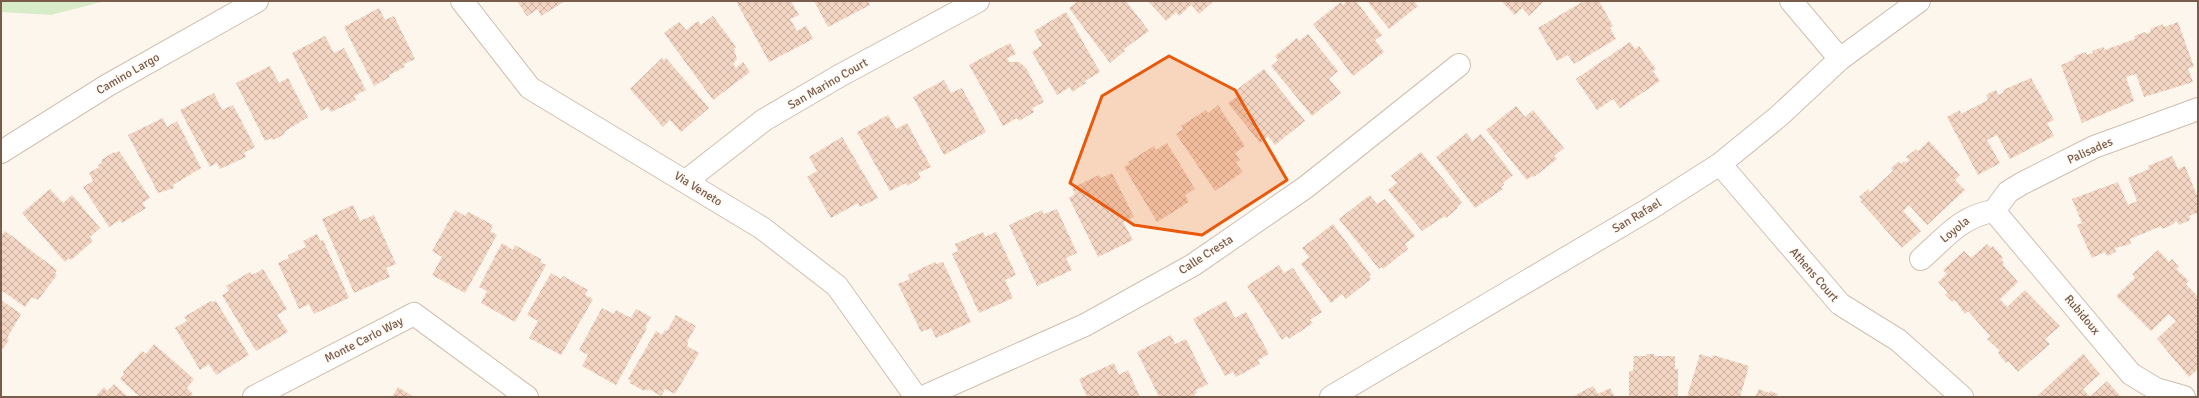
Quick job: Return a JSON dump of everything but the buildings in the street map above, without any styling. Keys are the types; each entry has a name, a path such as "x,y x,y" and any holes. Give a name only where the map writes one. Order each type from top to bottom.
{"street":[{"name":"Camino Largo","path":"1,152 108,85 256,1"},
{"name":"Via Veneto","path":"462,1 530,88 762,228 837,286 916,397"},
{"name":"San Marino Court","path":"686,181 764,120 841,75 978,1"},
{"path":"1791,1 1840,59"},
{"name":"San Rafael","path":"1331,397 1651,208 1720,164 1779,116 1840,59 1919,1"},
{"name":"Calle Cresta","path":"923,397 1085,325 1193,265 1306,187 1459,65"},
{"name":"Palisades","path":"1994,211 2008,192 2021,184 2087,151 2198,109"},
{"name":"Athens Court","path":"1720,164 1840,304 1898,340 1962,397"},
{"name":"Loyola","path":"1922,259 1969,218 1978,214 1994,211"},
{"name":"Rubidoux","path":"1994,211 2131,374 2156,389 2184,397"},
{"name":"Monte Carlo Way","path":"254,397 414,314 527,397"}],"highlighted area":[{"path":"1169,56 1235,90 1287,180 1202,235 1134,225 1070,183 1102,96"}],"green space":[{"path":"1,1 105,1 51,15 1,12"}]}
